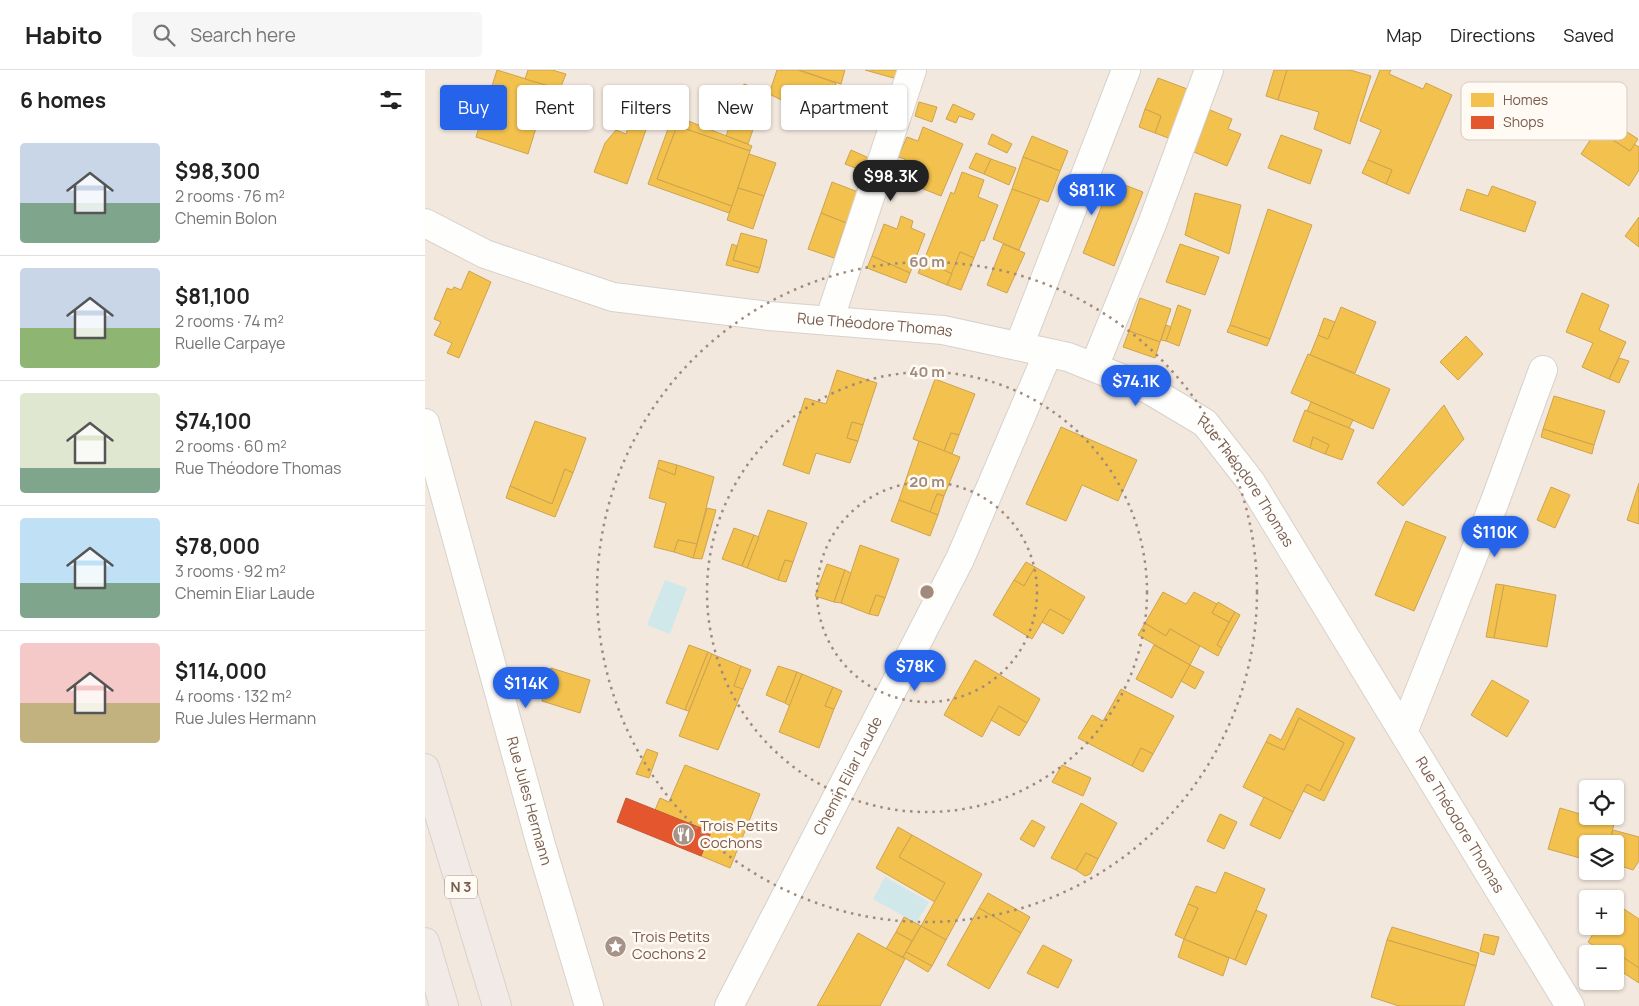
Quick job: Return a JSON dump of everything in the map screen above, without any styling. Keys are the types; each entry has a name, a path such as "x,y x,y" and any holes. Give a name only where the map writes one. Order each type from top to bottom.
{"highway":[{"name":"N 3","path":"425,768 497,1006"},
{"path":"425,942 444,1006"},
{"path":"425,972 437,1006"}],"street":[{"path":"829,321 912,70"},
{"path":"1019,346 1126,70"},
{"path":"1094,367 1152,224 1209,70"},
{"name":"Rue Théodore Thomas","path":"425,223 485,254 613,297 769,316 943,330 1068,357 1148,389 1205,423 1251,482 1570,1006"},
{"name":"Chemin Eliar Laude","path":"729,1006 960,559 1048,353"},
{"path":"1403,730 1495,501 1543,370"},
{"name":"Rue Jules Hermann","path":"425,423 541,845 589,1006"}],"shaded area":[{"path":"425,70 1639,70 1639,1006 425,1006"}],"water":[{"path":"665,580 687,588 670,634 647,625"},
{"path":"885,877 929,902 916,923 873,899"}],"building: Homes":[{"path":"497,70 546,85 517,85 517,130 535,130 528,154 476,137 478,130 507,130 507,85 492,85"},
{"path":"528,70 552,70 566,74 562,85 546,85 525,79"},
{"path":"777,70 798,70 836,83 835,85 781,85 781,100 771,95 771,88"},
{"path":"799,70 845,70 841,84"},
{"path":"865,70 900,70 897,79"},
{"path":"1274,70 1287,70 1278,100 1266,96"},
{"path":"1287,70 1350,70 1371,76 1350,144 1314,129 1319,112 1278,100"},
{"path":"1380,70 1391,70 1389,74 1423,89 1426,83 1452,95 1409,194 1386,184 1392,170 1368,160 1381,130 1360,121"},
{"path":"1158,78 1190,90 1171,139 1155,133 1161,116 1145,109"},
{"path":"919,102 937,107 932,122 915,116"},
{"path":"953,104 975,114 972,120 959,116 956,123 946,119"},
{"path":"1145,109 1161,116 1155,133 1139,127"},
{"path":"1210,110 1232,119 1228,129 1241,134 1227,166 1194,152"},
{"path":"689,121 699,125 699,130 711,130 752,146 750,151 689,130"},
{"path":"923,127 963,144 941,196 896,178 905,159 898,157 907,137 918,141"},
{"path":"616,130 626,134 627,130 646,130 627,184 594,172 605,143"},
{"path":"668,130 675,130 657,179 732,206 729,213 648,184"},
{"path":"675,130 689,130 750,151 732,206 657,179"},
{"path":"728,130 753,130 748,144 726,136"},
{"path":"1627,132 1638,139 1630,151 1613,140 1627,140"},
{"path":"992,134 1012,144 1007,153 988,144"},
{"path":"1281,135 1322,150 1310,184 1268,168"},
{"path":"1032,136 1068,151 1060,171 1023,157"},
{"path":"1590,140 1613,140 1630,151 1634,144 1639,147 1639,170 1629,186 1581,154"},
{"path":"851,150 869,158 863,171 845,164"},
{"path":"976,153 991,159 984,174 969,168"},
{"path":"749,154 776,163 764,196 738,188"},
{"path":"1023,157 1060,171 1048,202 1012,189"},
{"path":"991,159 1016,168 1009,185 984,174"},
{"path":"1368,160 1392,170 1386,184 1362,173"},
{"path":"962,172 984,180 978,197 998,205 984,241 981,240 974,258 960,252 952,274 924,260 951,192 954,194"},
{"path":"1112,180 1143,192 1114,266 1083,253"},
{"path":"832,182 858,192 846,223 821,213"},
{"path":"1492,186 1536,202 1525,232 1460,210 1467,189 1488,196"},
{"path":"738,188 764,196 753,229 727,220"},
{"path":"1012,189 1040,199 1019,250 993,239"},
{"path":"1195,193 1241,205 1229,254 1185,235"},
{"path":"1268,209 1312,225 1270,339 1230,325"},
{"path":"821,213 846,223 834,258 808,249"},
{"path":"901,216 913,221 911,228 925,234 910,273 872,256 884,224 897,229"},
{"path":"1639,217 1639,247 1625,236"},
{"path":"741,233 767,240 760,268 733,260"},
{"path":"732,244 737,246 733,260 760,268 758,273 726,265"},
{"path":"1003,244 1025,253 1007,293 987,285"},
{"path":"1180,244 1219,257 1205,295 1166,282"},
{"path":"960,252 974,258 961,290 947,285"},
{"path":"872,256 910,273 906,283 867,268"},
{"path":"924,260 952,274 947,285 918,273"},
{"path":"469,271 491,282 459,358 447,353 452,343 434,335 441,322 434,319 447,288 452,290 454,287 461,290"},
{"path":"1582,293 1609,305 1599,330 1626,342 1609,379 1582,367 1593,343 1566,332"},
{"path":"1140,298 1171,309 1160,342 1129,331"},
{"path":"1178,305 1191,310 1179,346 1166,341"},
{"path":"1341,307 1376,322 1355,373 1310,355 1318,335 1328,339"},
{"path":"1324,318 1335,322 1328,339 1318,335"},
{"path":"1166,325 1171,327 1166,341 1161,340"},
{"path":"1230,325 1270,339 1267,346 1227,332"},
{"path":"1129,331 1160,342 1155,358 1123,347"},
{"path":"1466,336 1483,354 1458,380 1440,362"},
{"path":"1308,354 1390,389 1373,429 1291,393"},
{"path":"1619,358 1629,361 1619,383 1609,379"},
{"path":"837,370 877,383 863,425 852,422 847,438 858,441 850,463 816,453 809,474 783,465 805,398 826,404"},
{"path":"935,379 975,394 959,435 951,433 944,451 913,439"},
{"path":"1554,396 1605,411 1594,445 1543,429"},
{"path":"1311,402 1353,420 1349,428 1307,411"},
{"path":"1444,405 1464,439 1403,506 1377,483"},
{"path":"1305,410 1354,430 1342,460 1325,454 1329,445 1313,437 1310,448 1293,441"},
{"path":"535,421 586,438 573,473 565,469 552,504 510,486"},
{"path":"852,422 863,425 858,441 847,438"},
{"path":"1061,427 1137,460 1118,501 1082,485 1066,521 1026,504"},
{"path":"1543,429 1594,445 1592,454 1541,437"},
{"path":"951,433 959,435 952,454 944,451"},
{"path":"1313,437 1329,445 1325,454 1310,448"},
{"path":"919,441 960,457 944,496 937,494 930,512 899,500"},
{"path":"659,460 677,465 675,475 657,468"},
{"path":"677,465 714,477 697,544 678,540 674,552 654,547 666,503 649,498 657,468 675,475"},
{"path":"565,469 573,473 555,517 506,498 510,486 552,504"},
{"path":"1639,483 1639,524 1627,520"},
{"path":"1551,487 1570,495 1555,528 1537,520"},
{"path":"937,494 944,496 938,515 930,512"},
{"path":"899,500 938,515 930,536 891,521"},
{"path":"707,508 716,510 702,559 693,558"},
{"path":"768,510 807,523 793,562 785,560 778,580 747,568"},
{"path":"1406,521 1446,537 1414,611 1375,595"},
{"path":"734,528 754,535 742,566 722,559"},
{"path":"754,535 759,537 747,568 742,566"},
{"path":"678,540 697,544 693,558 674,552"},
{"path":"860,545 899,559 885,598 876,595 869,614 841,603"},
{"path":"785,560 793,562 786,582 778,580"},
{"path":"1026,562 1035,567 1024,586 1014,580"},
{"path":"827,564 845,570 834,602 815,596"},
{"path":"1035,567 1085,597 1071,621 1050,609 1032,639 993,615 1014,580 1024,586"},
{"path":"845,570 851,573 841,603 834,602"},
{"path":"1496,584 1504,585 1494,638 1486,637"},
{"path":"1504,585 1556,595 1547,647 1494,638"},
{"path":"1163,592 1186,604 1194,592 1217,604 1212,613 1229,622 1217,645 1222,648 1218,656 1170,629 1166,636 1145,623"},
{"path":"876,595 885,598 878,616 869,614"},
{"path":"1218,602 1235,612 1229,622 1212,613"},
{"path":"1050,609 1071,621 1063,634 1042,622"},
{"path":"1235,612 1240,615 1222,648 1217,645"},
{"path":"1145,623 1166,636 1170,629 1200,646 1190,665 1138,635"},
{"path":"689,645 708,652 685,710 666,703"},
{"path":"1154,645 1190,665 1172,698 1136,679"},
{"path":"708,652 712,654 689,711 685,710"},
{"path":"712,654 741,666 734,686 743,689 718,750 679,736"},
{"path":"975,660 1040,699 1027,723 999,706 982,737 944,715"},
{"path":"1190,665 1204,672 1195,689 1181,681"},
{"path":"741,666 751,670 743,689 734,686"},
{"path":"778,666 797,672 785,703 766,695"},
{"path":"551,668 590,680 580,713 542,701"},
{"path":"797,672 802,674 790,706 785,703"},
{"path":"802,674 833,687 825,706 834,709 819,748 779,732"},
{"path":"1492,680 1529,701 1507,737 1471,715"},
{"path":"833,687 842,691 834,709 825,706"},
{"path":"1121,689 1174,716 1153,754 1141,748 1132,766 1078,738 1092,715 1103,721"},
{"path":"999,706 1027,723 1019,736 991,720"},
{"path":"1297,708 1355,738 1324,801 1303,791 1307,784 1320,791 1344,743 1299,718 1284,750 1266,742 1270,734 1281,740"},
{"path":"1299,718 1344,743 1320,791 1307,784 1293,812 1243,787 1266,742 1284,750"},
{"path":"1141,748 1153,754 1143,772 1132,766"},
{"path":"647,749 658,753 649,778 636,774"},
{"path":"685,765 760,794 730,868 701,856 711,832 655,810 660,798 669,802"},
{"path":"1062,765 1091,778 1083,796 1052,782"},
{"path":"1264,797 1293,812 1280,839 1250,825"},
{"path":"1081,803 1117,823 1098,859 1086,853 1076,870 1051,858"},
{"path":"1560,808 1579,814 1579,825 1614,825 1611,835 1579,835 1579,858 1548,849"},
{"path":"1220,814 1237,822 1224,849 1207,841"},
{"path":"1032,820 1045,827 1034,847 1020,839"},
{"path":"898,827 912,835 899,857 945,883 935,902 876,868"},
{"path":"1613,830 1639,837 1639,861 1633,870 1624,867 1624,835 1612,835"},
{"path":"912,835 982,874 946,940 921,926 945,883 899,857"},
{"path":"1086,853 1098,859 1090,874 1085,876 1076,870"},
{"path":"1225,872 1265,889 1235,960 1184,939 1198,908 1188,904 1196,886 1216,893"},
{"path":"988,893 1030,917 1021,933 979,908"},
{"path":"1188,904 1198,908 1184,939 1175,935"},
{"path":"979,908 1021,933 989,989 947,965"},
{"path":"1624,909 1639,919 1639,968 1624,958 1624,945 1593,945 1588,942 1592,935 1624,935"},
{"path":"1256,910 1267,915 1246,965 1235,960"},
{"path":"904,917 921,926 912,941 896,932"},
{"path":"921,926 946,940 932,966 906,952"},
{"path":"1392,927 1479,953 1476,966 1387,940"},
{"path":"896,932 912,941 903,957 886,949"},
{"path":"858,933 905,959 880,1006 817,1006"},
{"path":"1484,934 1499,937 1494,955 1480,951"},
{"path":"1184,939 1229,958 1223,976 1178,957"},
{"path":"1387,940 1476,966 1464,1006 1399,1006 1371,997"},
{"path":"1043,945 1072,960 1058,988 1027,973"},
{"path":"906,952 932,966 928,972 903,957"},
{"path":"1624,958 1639,968 1639,983 1624,973"}],"building: Shops":[{"path":"626,798 711,832 701,856 617,822"}],"place":[{"name":"Trois Petits Cochons","path":"684,835"},
{"name":"Trois Petits Cochons 2","path":"616,946"}]}
